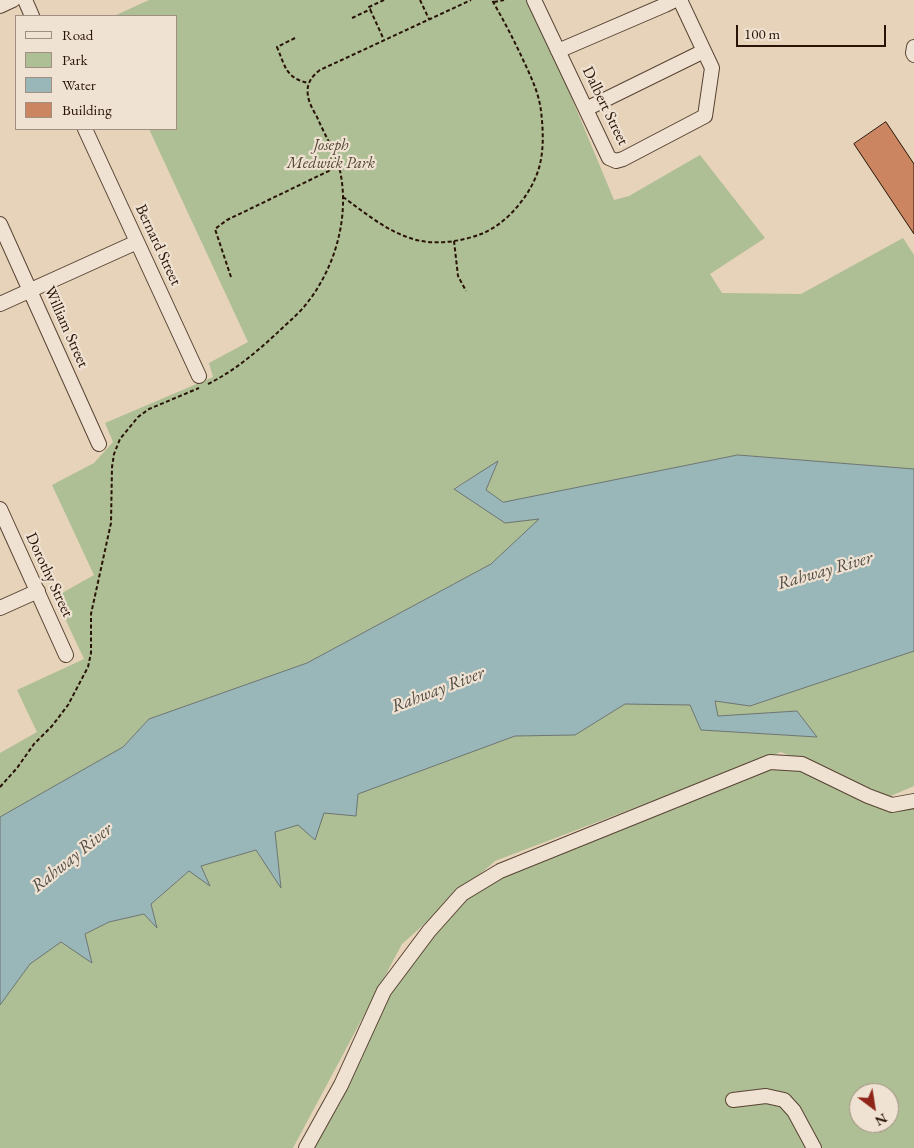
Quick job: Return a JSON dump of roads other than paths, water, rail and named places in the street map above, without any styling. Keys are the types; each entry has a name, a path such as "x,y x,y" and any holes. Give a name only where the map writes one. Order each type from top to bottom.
{"street":[{"path":"0,6 13,0"},
{"path":"25,0 32,15"},
{"name":"Dalbert Street","path":"534,0 609,158 616,162 705,116 712,68 704,52"},
{"path":"586,109 704,52 680,0"},
{"path":"558,51 668,2"},
{"path":"914,47 914,55"},
{"name":"Bernard Street","path":"85,130 199,376"},
{"name":"William Street","path":"0,224 99,444"},
{"path":"0,304 137,242"},
{"name":"Dorothy Street","path":"0,509 66,655"},
{"path":"0,608 38,591"},
{"path":"306,1148 341,1086 384,991 429,931 462,894 500,871 770,762 802,764 868,796 892,805 914,801"},
{"path":"732,1100 766,1096 784,1100 794,1111 814,1148"}],"water":[{"name":"Rahway River","path":"738,455 914,469 914,651 750,706 715,701 718,716 797,711 817,737 701,730 690,705 625,704 575,735 515,736 358,794 356,816 324,813 315,840 298,825 275,832 281,888 256,850 201,866 210,886 189,871 151,904 157,928 144,914 109,922 85,934 92,963 61,942 30,964 0,1005 0,817 123,747 149,719 307,663 491,564 539,519 505,523 454,489 498,461 486,490 503,502"}],"park label":[{"name":"Joseph Medwick Park","path":"331,155"}]}
